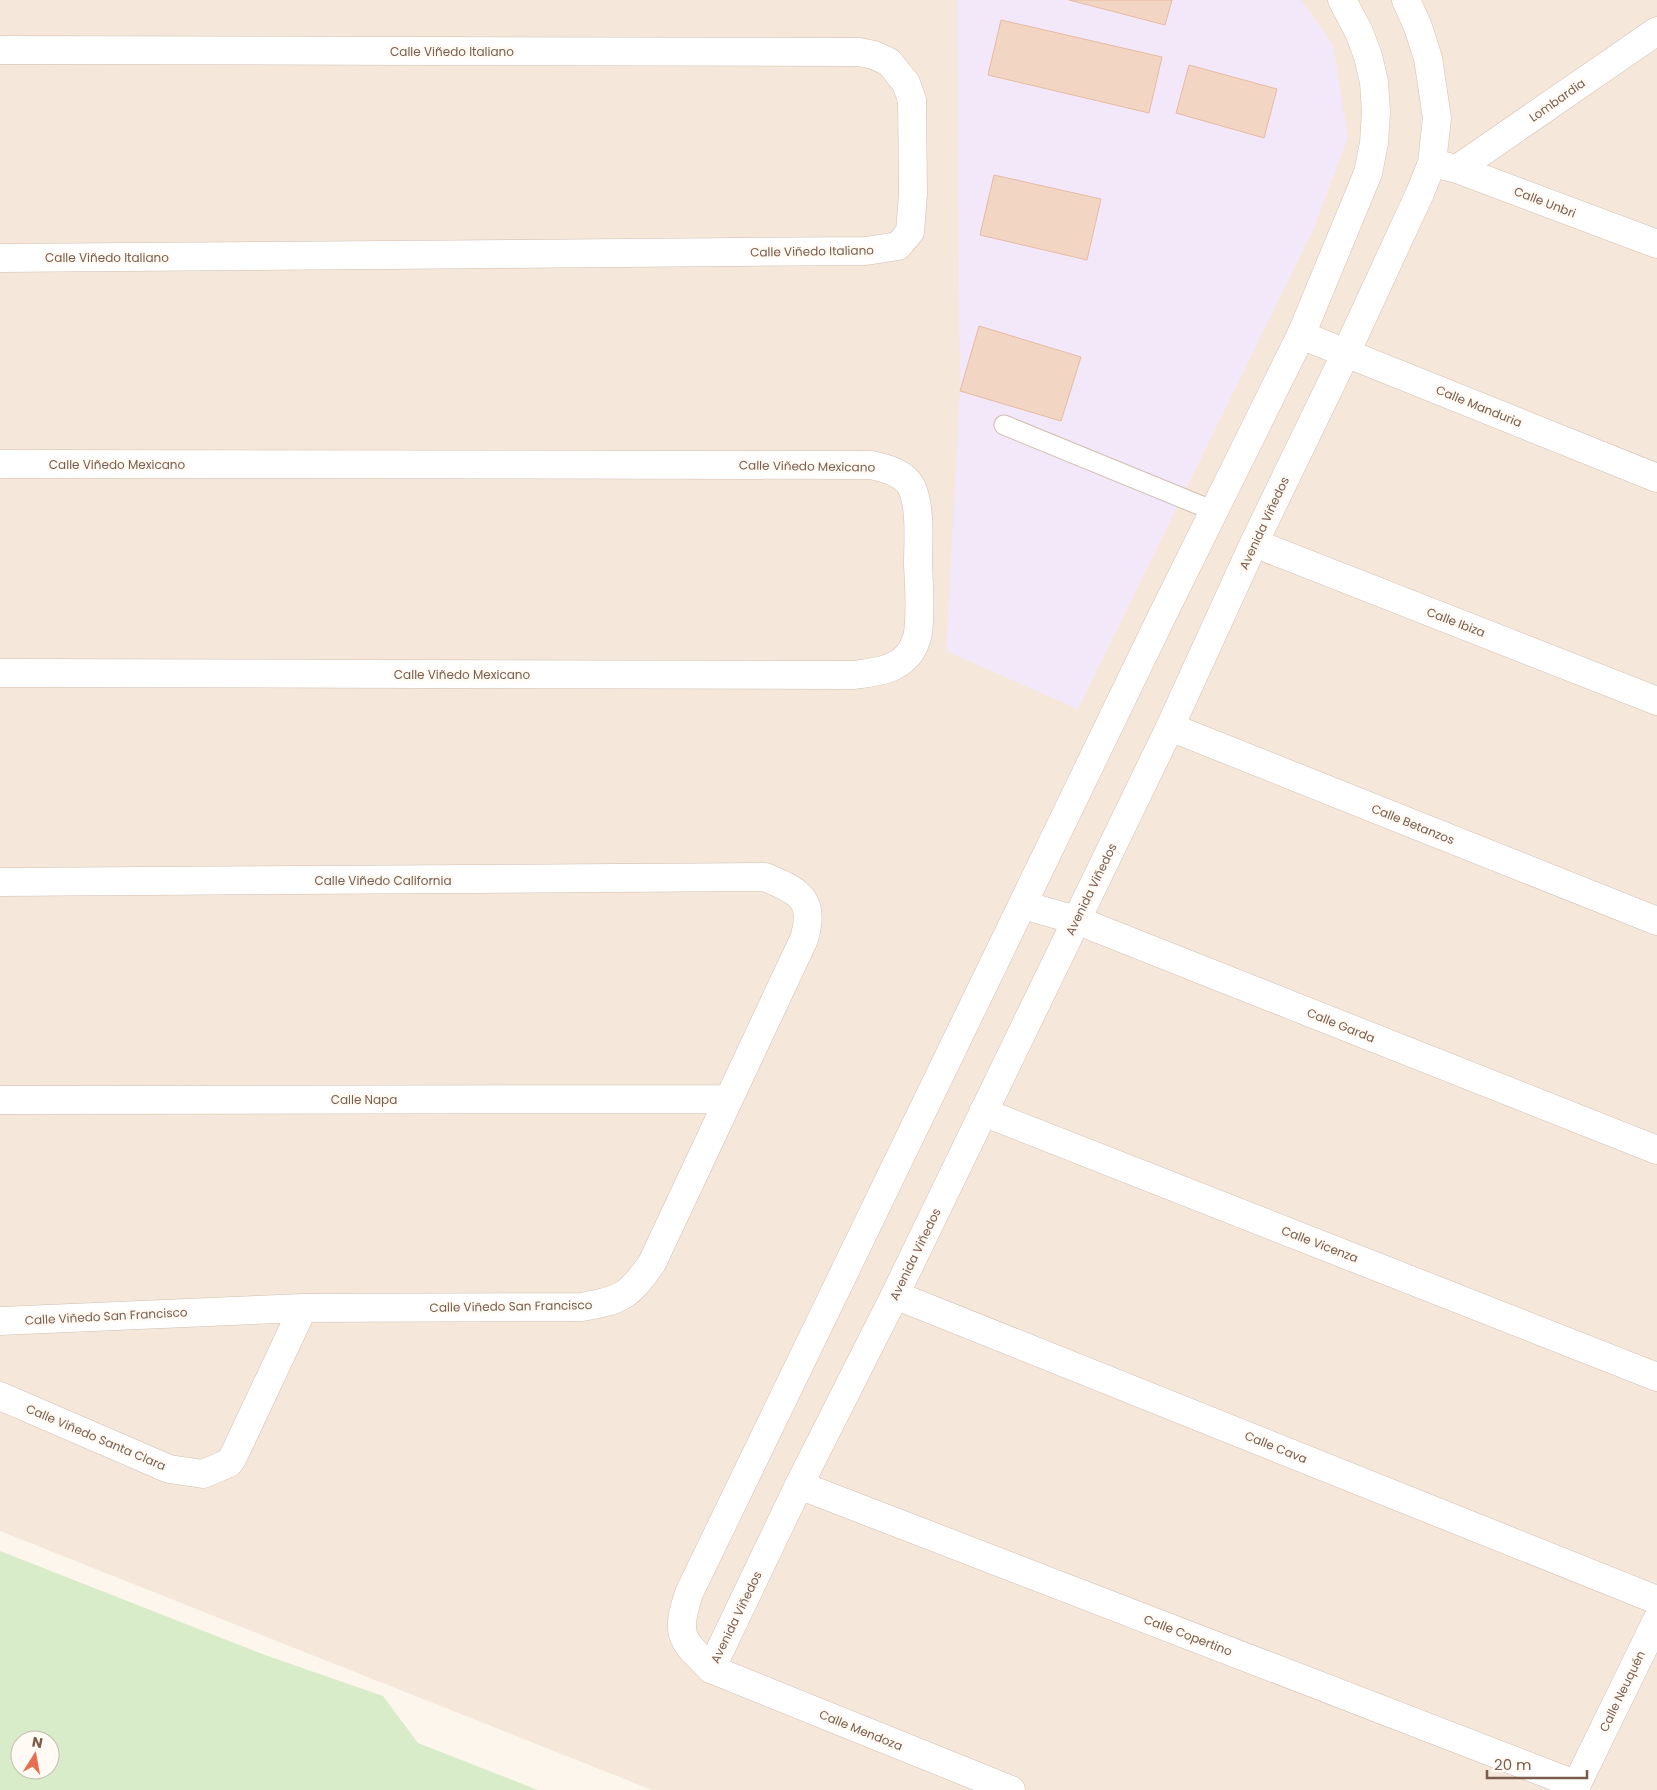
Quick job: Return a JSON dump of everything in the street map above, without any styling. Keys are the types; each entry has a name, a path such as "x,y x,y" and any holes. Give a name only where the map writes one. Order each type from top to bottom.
{"street":[{"name":"Avenida Viñedos","path":"1342,0 1359,32 1368,56 1374,82 1376,112 1374,143 1368,173 1300,335 690,1593 681,1626 682,1637 687,1645 711,1669 799,1485 895,1295 1170,727 1254,543 1346,353 1420,193 1445,166 1428,58 1418,27 1406,0"},
{"name":"Lombardia","path":"1445,166 1657,32"},
{"name":"Calle Viñedo Italiano","path":"0,50 874,55 889,62 906,83 912,100 913,194 910,232 898,246 866,251 0,258"},
{"name":"Calle Unbri","path":"1445,166 1657,244"},
{"name":"Calle Manduria","path":"1300,335 1657,478"},
{"name":"Calle Viñedo Mexicano","path":"0,464 871,465 888,469 902,476 912,488 917,512 919,618 917,636 910,653 897,666 879,672 854,675 0,674"},
{"name":"Calle Ibiza","path":"1254,543 1657,701"},
{"name":"Calle Betanzos","path":"1170,727 1657,921"},
{"name":"Calle Viñedo California","path":"0,882 766,877"},
{"name":"Calle Viñedo San Francisco","path":"0,1321 303,1308 582,1307 606,1303 623,1296 637,1285 652,1263 804,939 808,926 808,913 805,903 791,888 766,877"},
{"name":"Calle Garda","path":"1023,905 1076,920 1657,1150"},
{"name":"Calle Napa","path":"0,1100 728,1099"},
{"name":"Calle Vicenza","path":"983,1112 1657,1377"},
{"name":"Calle Cava","path":"895,1295 1657,1600"},
{"name":"Calle Viñedo Santa Clara","path":"0,1396 170,1469 203,1474 229,1463 233,1457 303,1308"},
{"name":"Calle Copertino","path":"799,1485 1575,1787"},
{"name":"Calle Neuquén","path":"1575,1787 1657,1620"},
{"name":"Calle Mendoza","path":"711,1669 1010,1790"}],"lane":[{"path":"1004,426 1214,511"}],"shaded area":[{"path":"0,0 1657,0 1657,1790 652,1790 0,1531"},
{"path":"957,0 1301,0 1333,44 1348,137 1313,230 1078,709 946,651 960,391"}],"green space":[{"path":"0,1551 265,1655 383,1696 418,1743 538,1790 0,1790"}],"building":[{"path":"1069,0 1172,0 1165,25"},
{"path":"1001,20 1162,57 1149,113 988,75"},
{"path":"1189,65 1277,89 1264,138 1176,113"},
{"path":"994,175 1101,199 1087,260 980,235"},
{"path":"979,326 1081,357 1061,421 960,391"}]}
